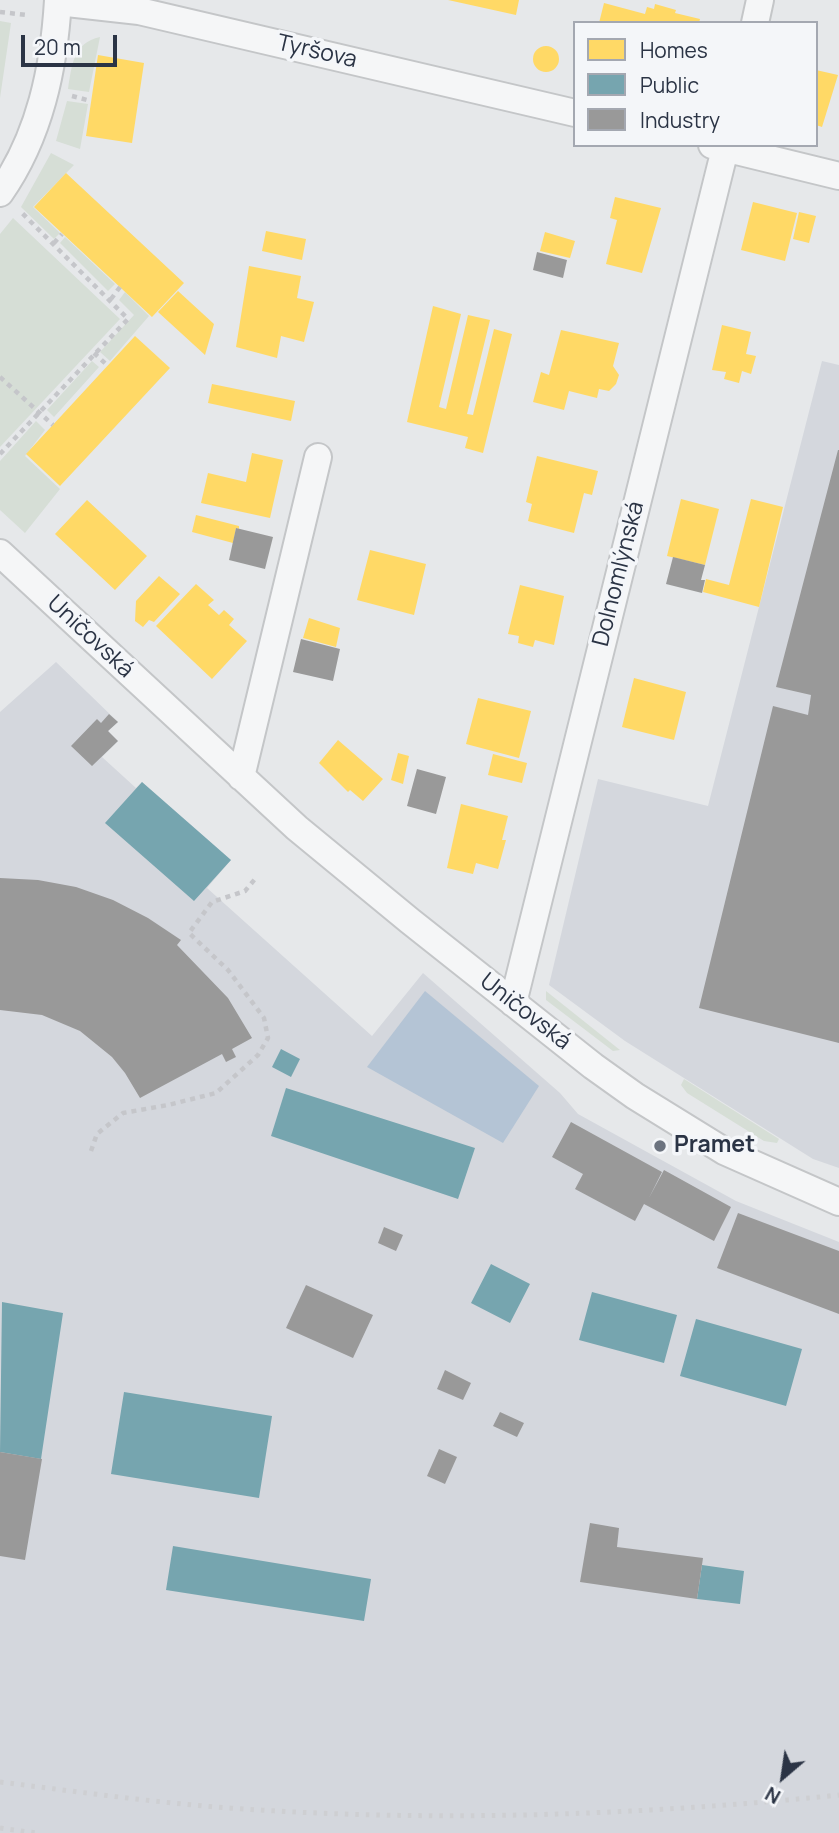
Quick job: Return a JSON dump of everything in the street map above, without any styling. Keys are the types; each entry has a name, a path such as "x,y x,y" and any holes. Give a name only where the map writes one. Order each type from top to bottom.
{"street":[{"path":"755,21 760,0"},
{"path":"8,199 16,170 37,122 55,44 51,6"},
{"name":"Tyršova","path":"51,6 139,11 573,113"},
{"name":"Dolnomlýnská","path":"513,1003 721,147"},
{"path":"725,147 839,176"},
{"path":"241,777 318,457"},
{"name":"Uničovská","path":"0,553 297,828 513,1003 614,1081 724,1151 839,1202"}],"path":[{"path":"0,12 51,6"},
{"path":"0,454 128,319 111,299 8,199"},
{"path":"54,243 62,233"},
{"path":"111,299 120,287"},
{"path":"94,353 108,366"},
{"path":"0,377 53,425"},
{"path":"91,1150 97,1134 123,1113 216,1093 244,1069 263,1047 268,1038 264,1018 228,970 189,933 212,902 245,891 256,879"}],"shaded area":[{"path":"0,21 11,23 0,98"},
{"path":"100,37 89,92 68,89 75,56 84,44"},
{"path":"67,101 88,104 80,149 56,141"},
{"path":"51,153 74,165 33,207 60,233 54,239 21,207"},
{"path":"13,218 120,319 0,447 0,234"},
{"path":"65,237 115,284 108,291 60,243"},
{"path":"125,292 149,316 110,361 100,352 134,315 119,300"},
{"path":"92,361 99,367 54,417 47,410"},
{"path":"822,361 839,365 839,1168 813,1159 625,1041 549,985 598,779 708,806"},
{"path":"36,421 45,430 25,456 60,489 25,533 0,510 0,461"},
{"path":"56,662 118,722 108,731 118,741 102,757 136,788 142,782 231,860 207,888 372,1036 423,973 560,1093 578,1114 736,1201 839,1242 839,1833 0,1833 0,712"},
{"path":"546,991 620,1050 613,1051 546,1000"},
{"path":"684,1079 779,1139 777,1143 764,1141 687,1093 681,1085"}],"water":[{"path":"425,991 539,1086 503,1143 367,1067"}],"building: Homes":[{"path":"448,0 519,0 516,15"},
{"path":"604,3 645,14 647,7 654,9 655,4 676,10 675,13 700,19 700,21 600,21"},
{"path":"546,46 555,50 559,59 555,68 546,72 537,68 533,59 537,50"},
{"path":"98,55 144,63 132,143 86,136"},
{"path":"818,70 838,75 822,127 818,126"},
{"path":"66,173 184,283 152,317 34,207"},
{"path":"615,197 661,208 642,273 606,264 617,220 610,218"},
{"path":"753,202 797,213 785,261 741,250"},
{"path":"799,212 816,216 809,243 793,239"},
{"path":"266,231 306,239 302,260 262,251"},
{"path":"545,232 575,241 570,258 540,251"},
{"path":"249,266 301,276 297,298 314,302 304,342 281,336 277,358 236,347"},
{"path":"178,291 214,324 205,355 158,312"},
{"path":"433,306 461,314 439,407 446,409 468,315 490,320 467,414 473,415 494,329 512,334 483,453 465,448 468,437 407,422"},
{"path":"722,325 751,332 746,354 756,356 751,374 742,371 739,383 724,379 726,372 712,370"},
{"path":"561,330 619,343 613,366 619,375 616,384 609,391 599,389 597,398 569,391 564,410 533,402 541,372 549,375"},
{"path":"135,336 170,368 60,486 26,454"},
{"path":"212,384 295,401 291,421 208,403"},
{"path":"252,453 283,460 270,518 201,503 208,473 246,482"},
{"path":"537,456 598,471 592,495 584,493 574,533 528,521 532,504 526,502"},
{"path":"681,499 719,509 705,565 667,556"},
{"path":"751,499 783,507 759,607 703,592 706,579 729,585"},
{"path":"87,500 147,556 115,590 55,534"},
{"path":"196,515 239,526 239,529 236,528 233,543 192,532"},
{"path":"370,550 426,564 414,615 357,600"},
{"path":"159,576 180,594 154,622 149,620 143,627 135,621 136,601"},
{"path":"196,584 214,600 208,605 219,615 224,610 234,619 229,625 247,641 212,679 156,626"},
{"path":"520,585 564,596 554,645 535,640 533,647 518,643 519,636 508,634"},
{"path":"309,618 340,628 336,647 303,638"},
{"path":"634,678 686,692 674,740 622,727"},
{"path":"478,698 531,711 519,758 466,744"},
{"path":"338,740 383,779 363,801 350,790 348,792 319,763"},
{"path":"398,753 409,756 403,784 391,780"},
{"path":"493,754 527,763 522,783 488,775"},
{"path":"461,804 508,816 502,840 506,840 498,869 476,863 473,874 447,868"}],"building: Public":[{"path":"142,782 231,860 194,901 105,823"},
{"path":"281,1049 300,1059 291,1077 272,1067"},
{"path":"286,1088 475,1148 458,1199 271,1136"},
{"path":"491,1264 530,1284 510,1323 471,1303"},
{"path":"592,1292 677,1315 664,1363 579,1340"},
{"path":"2,1302 63,1313 41,1459 0,1452"},
{"path":"696,1319 802,1349 786,1406 680,1376"},
{"path":"124,1392 272,1416 259,1498 111,1474"},
{"path":"173,1546 371,1579 364,1621 166,1590"},
{"path":"702,1565 744,1571 740,1604 697,1599"}],"building: Industry":[{"path":"537,252 567,260 563,278 533,270"},
{"path":"838,450 839,1043 699,1008 773,706 808,715 811,695 776,687"},
{"path":"236,528 273,537 265,569 229,560"},
{"path":"673,557 705,565 701,580 705,580 702,593 666,584"},
{"path":"301,639 340,649 333,681 293,672"},
{"path":"109,714 118,722 108,731 118,741 92,766 71,746 97,719 101,723"},
{"path":"417,769 446,777 436,814 407,806"},
{"path":"0,878 38,880 76,887 113,900 148,918 181,940 177,945 228,998 252,1038 232,1049 236,1057 226,1062 222,1054 140,1098 112,1057 80,1031 42,1015 0,1010"},
{"path":"571,1122 662,1172 649,1198 664,1170 731,1207 714,1241 644,1204 635,1221 575,1189 583,1174 552,1157"},
{"path":"738,1213 839,1251 839,1314 717,1268"},
{"path":"384,1227 403,1235 396,1251 378,1243"},
{"path":"306,1285 373,1315 353,1358 286,1328"},
{"path":"445,1370 471,1383 463,1400 437,1389"},
{"path":"500,1412 524,1423 517,1437 493,1426"},
{"path":"439,1449 457,1457 445,1484 427,1476"},
{"path":"0,1452 42,1459 25,1560 0,1556"},
{"path":"590,1523 619,1528 617,1547 703,1558 697,1599 580,1582"}],"railway":[{"path":"0,1782 216,1807 372,1815 605,1812 839,1795"},
{"path":"0,1828 36,1833"}],"place":[{"name":"Pramet","path":"660,1146"}]}
